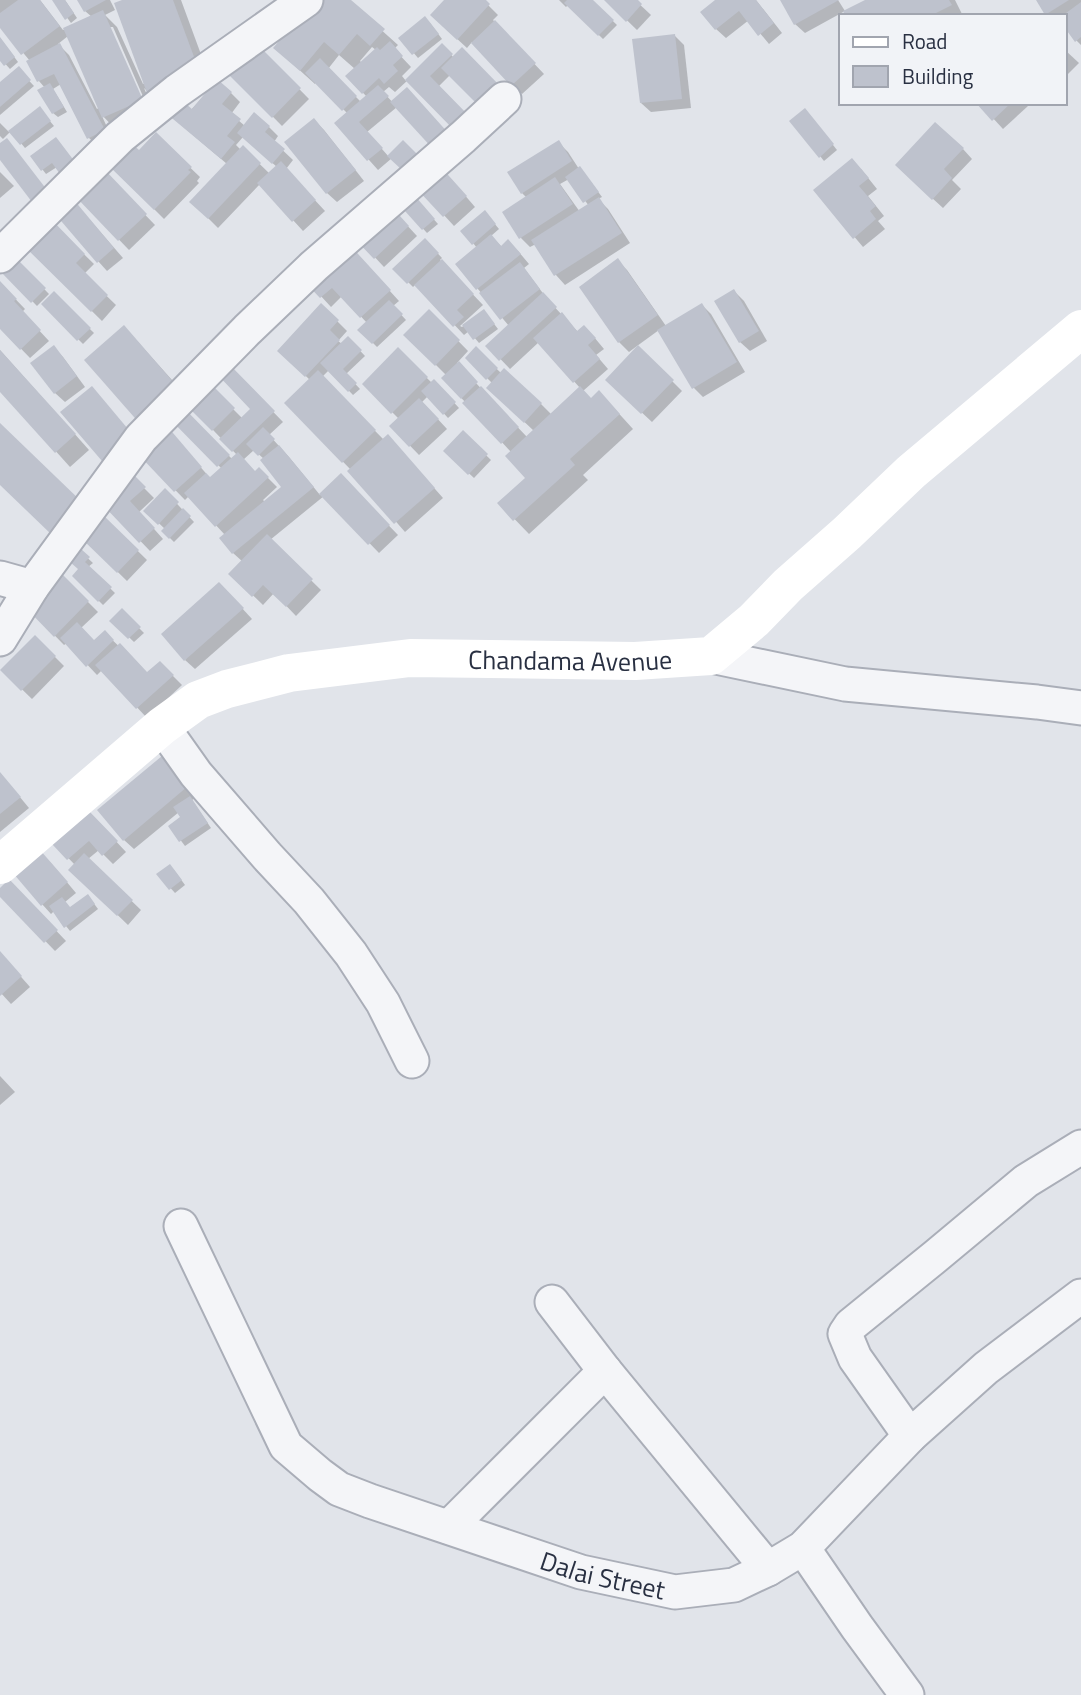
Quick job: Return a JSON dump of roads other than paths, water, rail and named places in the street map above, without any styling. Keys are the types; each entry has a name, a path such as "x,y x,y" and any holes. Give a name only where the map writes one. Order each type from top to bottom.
{"street":[{"path":"0,257 120,137 177,91 306,0"},
{"path":"0,639 32,587 150,428 314,266 504,99"},
{"name":"Chandama Avenue","path":"0,865 162,726 198,700 227,689 289,673 411,658 635,661 711,656 754,620 788,585 911,472 1081,329"},
{"path":"0,578 32,587"},
{"path":"711,656 845,684 1081,708"},
{"path":"162,726 204,784 309,901 351,954 383,1003 412,1060"},
{"path":"910,1436 855,1358 845,1334 850,1325 1026,1181 1081,1147"},
{"name":"Dalai Street","path":"181,1226 286,1446 320,1475 339,1489 581,1572 676,1591 734,1585 803,1548 910,1436 986,1368 1081,1296"},
{"path":"552,1302 768,1569"},
{"path":"449,1527 606,1371"},
{"path":"803,1548 907,1695"}]}
